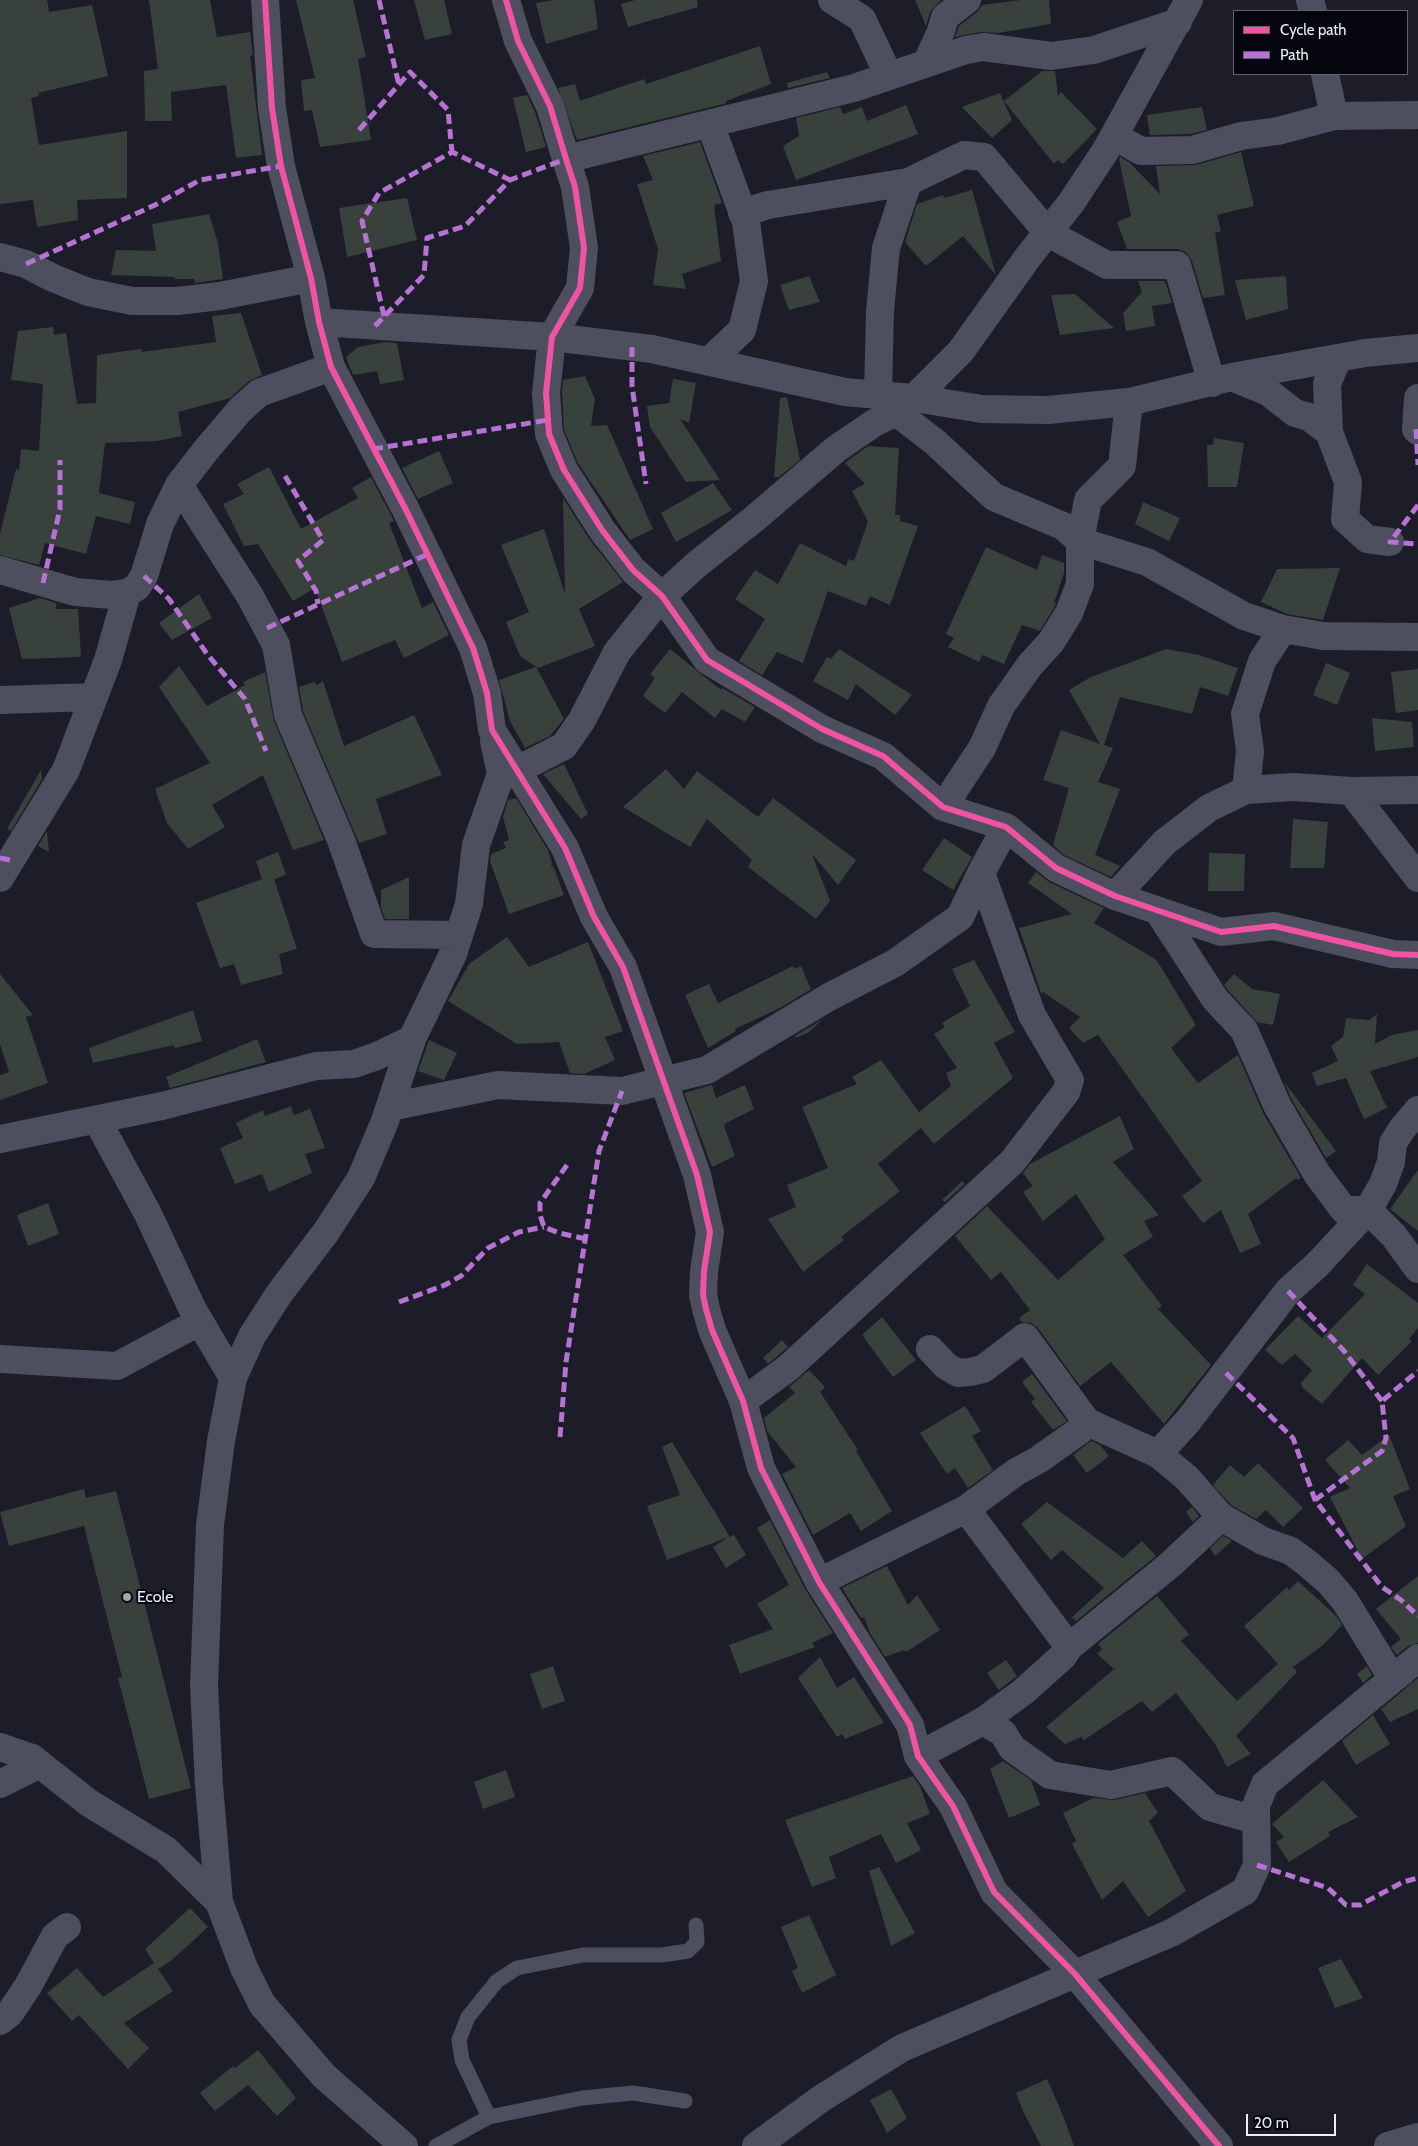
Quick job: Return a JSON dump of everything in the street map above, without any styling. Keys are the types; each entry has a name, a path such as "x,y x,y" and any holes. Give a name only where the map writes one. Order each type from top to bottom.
{"street":[{"path":"265,0 272,108 281,166 311,278 318,322 331,367 406,510 473,648 487,693 501,774 476,845 469,904 453,954 412,1039 390,1107 360,1178 326,1232 279,1294 252,1336 232,1378 221,1441 210,1525 205,1657 209,1785 219,1902 244,1968 262,2004 324,2076 396,2144"},
{"path":"506,0 518,41 550,106 575,187 584,248 580,288 552,337 546,393 549,434 564,470 602,530 633,570 662,596 707,660 822,728 883,756 943,807 1006,827 1056,868 1115,896 1221,932 1274,926 1393,954 1418,954"},
{"path":"832,0 862,19 890,76"},
{"path":"927,62 945,17 967,0"},
{"path":"566,159 854,88 966,50 983,47 1051,56 1094,50 1183,11"},
{"path":"517,770 564,746 582,720 617,652 662,596 696,565 754,520 836,449 874,423 896,402 961,351 1071,203 1114,136 1183,11"},
{"path":"1325,75 1334,116"},
{"path":"1114,136 1142,151 1192,150 1240,136 1278,130 1334,116 1418,115"},
{"path":"709,361 742,330 754,281 742,213 710,124"},
{"path":"742,213 768,205 908,182 964,155 984,157 1048,233 1107,265 1177,265 1222,380"},
{"path":"908,182 886,248 880,312 896,402 936,443 994,497 1063,526 1080,541 1147,562 1244,616 1283,629 1323,636 1418,637"},
{"path":"0,257 26,264 53,278 88,292 132,301 177,301 220,296 311,278"},
{"path":"318,322 552,337 652,349 896,402 982,409 1048,410 1129,402 1222,380 1338,358 1418,348"},
{"path":"1338,358 1327,384 1329,432 1348,482 1345,519 1367,539 1390,542"},
{"path":"0,570 74,592 112,595 127,593 136,587 144,576 160,524 179,485 206,450 259,393 278,384 331,367"},
{"path":"1222,380 1268,392 1295,412 1309,416 1329,432"},
{"path":"1418,398 1416,429 1418,431"},
{"path":"943,807 982,748 1001,706 1030,665 1051,642 1070,613 1080,584 1080,541 1088,500 1122,466 1129,402"},
{"path":"179,485 222,550 276,644 288,715 341,840 374,934 458,935"},
{"path":"0,878 66,770 108,660 127,593"},
{"path":"1246,790 1250,751 1245,714 1262,661 1283,629"},
{"path":"0,700 94,697"},
{"path":"492,730 566,848 594,917 623,967 689,1148 710,1232 704,1271 703,1294 712,1330 742,1401 761,1468 819,1582 910,1725 918,1756 953,1806 994,1892 1075,1974 1220,2146"},
{"path":"1115,896 1165,842 1209,808 1246,790 1294,787 1351,791 1418,790"},
{"path":"1351,791 1418,878"},
{"path":"390,1107 498,1085 622,1091 666,1082 707,1070 734,1056 829,996 895,963 960,917 1006,827"},
{"path":"742,1401 788,1368 1012,1162 1066,1092 1070,1080 1032,1015 981,873"},
{"path":"1158,911 1215,999 1244,1030 1277,1106 1317,1174 1344,1210 1368,1210 1394,1236 1418,1269"},
{"path":"0,1139 97,1120 316,1066 354,1064 377,1056 412,1039"},
{"path":"1158,1454 1188,1421 1288,1292 1317,1265 1368,1210 1383,1184 1392,1162 1393,1144 1402,1129 1418,1110"},
{"path":"97,1120 148,1214 199,1322 232,1378"},
{"path":"0,1359 116,1366 199,1322"},
{"path":"930,1349 946,1366 958,1372 970,1372 983,1369 1025,1337 1087,1422 1158,1454 1187,1478 1221,1517 1263,1541 1291,1551 1307,1563 1328,1581 1345,1601 1389,1673 1410,1665"},
{"path":"819,1582 966,1509 1016,1472 1038,1460 1079,1431 1087,1422"},
{"path":"966,1509 1069,1647"},
{"path":"918,1756 984,1721 1023,1692 1062,1656 1069,1647 1171,1564 1221,1517"},
{"path":"756,2146 822,2098 902,2048 1171,1933 1245,1891 1256,1864 1256,1806 1264,1784 1410,1665"},
{"path":"984,1721 1002,1733 1012,1748 1050,1775 1111,1785 1172,1771 1210,1808 1255,1820"},
{"path":"0,1747 32,1758 89,1803 166,1850 219,1902"},
{"path":"0,1784 40,1764"},
{"path":"0,2021 10,2013 28,1986 55,1936 67,1927"},
{"path":"1388,2146 1418,2137"}],"lane":[{"path":"489,2117 462,2060 459,2040 468,2017 497,1981 517,1968 583,1956 662,1955 688,1951 698,1942 696,1925"},
{"path":"436,2146 489,2117 582,2098 632,2093 685,2101"}],"building":[{"path":"0,0 47,0 49,12 92,5 108,76 38,93 39,96 31,98 39,145 127,131 127,198 77,200 78,220 37,227 33,200 0,204"},
{"path":"149,0 210,0 217,37 250,32 253,55 250,56 262,155 236,158 226,85 171,92 172,121 145,121 144,71 158,69"},
{"path":"296,0 353,0 366,57 358,59 371,140 320,147 312,110 304,111 301,80 315,78"},
{"path":"414,0 444,0 452,34 425,40"},
{"path":"554,0 594,0 598,29 546,44 536,3"},
{"path":"635,0 697,0 698,7 628,27 621,4"},
{"path":"915,0 941,0 930,12 926,26"},
{"path":"1021,0 1049,0 1051,24 998,33 980,32 955,37 959,26 977,12 982,5"},
{"path":"760,46 771,84 726,101 727,103 577,140 558,88 575,84 580,101 644,79 646,84"},
{"path":"1042,71 1055,71 1058,96 1061,92 1097,129 1063,164 1058,160 1054,164 1004,101"},
{"path":"827,72 830,78 788,88 787,83"},
{"path":"1000,93 1012,120 992,138 962,107"},
{"path":"527,95 535,112 546,147 526,152 513,98"},
{"path":"906,105 918,134 796,180 783,146 799,136 796,118 840,107 843,114 862,107 867,121"},
{"path":"1202,107 1207,130 1190,134 1150,135 1147,115"},
{"path":"700,142 722,203 714,205 721,261 682,274 686,289 653,285 658,249 637,184 653,180 643,156"},
{"path":"1241,152 1254,206 1217,215 1221,231 1215,233 1225,295 1203,298 1192,261 1186,252 1177,249 1127,249 1117,222 1131,216 1119,159 1120,157 1130,163 1160,194 1156,166 1196,165"},
{"path":"972,190 996,275 963,236 926,266 905,242 917,204 943,195 944,198"},
{"path":"407,198 417,240 347,257 339,208"},
{"path":"209,214 218,243 223,279 195,283 194,279 175,279 175,277 111,275 116,250 156,251 152,224"},
{"path":"809,276 820,302 789,310 780,285"},
{"path":"1286,276 1288,309 1246,320 1235,280"},
{"path":"1138,281 1165,281 1172,303 1152,306 1155,326 1126,331 1123,313 1142,292"},
{"path":"1075,294 1114,328 1060,335 1051,295"},
{"path":"241,313 262,375 249,381 230,398 178,412 182,436 157,441 105,443 99,493 135,502 130,524 96,516 86,554 45,543 39,565 0,555 0,534 16,469 19,470 21,449 39,451 43,384 11,380 18,331 53,327 54,335 66,333 77,404 96,403 97,355 141,349 142,352 216,342 212,316"},
{"path":"385,342 397,343 404,380 380,384 377,371 353,375 346,357 358,347"},
{"path":"585,376 595,399 591,426 607,425 653,529 630,540 578,463 564,430 563,380"},
{"path":"673,379 696,383 689,423 680,419 720,480 686,482 650,427 647,406 669,403"},
{"path":"787,397 800,460 779,477 774,477 780,398"},
{"path":"1214,438 1244,443 1237,487 1208,487 1207,445 1213,445"},
{"path":"868,446 899,448 895,515 900,515 900,521 918,526 890,605 870,596 866,606 828,591 803,663 777,652 762,675 739,661 765,619 735,599 755,570 778,584 800,543 846,566 848,559 854,561 868,522 852,491 865,484 845,463"},
{"path":"439,451 453,483 418,499 402,468"},
{"path":"269,467 301,529 358,498 352,488 371,477 394,521 389,523 422,608 433,602 449,635 404,658 395,640 342,662 315,588 293,601 258,544 244,546 223,504 244,494 237,484"},
{"path":"713,483 732,510 676,542 661,513"},
{"path":"563,498 590,540 623,582 579,609 595,646 538,668 520,656 506,622 529,612 501,545 544,529 565,594"},
{"path":"1143,502 1180,518 1169,541 1135,524"},
{"path":"986,547 1037,570 1042,555 1064,563 1064,573 1054,603 1056,603 1055,606 1040,631 1022,625 1004,664 982,655 979,662 948,647 954,638 946,634"},
{"path":"1340,568 1323,620 1287,614 1261,602 1277,569"},
{"path":"199,594 212,618 172,640 159,623"},
{"path":"40,598 56,603 56,609 78,609 81,657 22,659 9,608"},
{"path":"670,649 721,690 722,688 755,707 745,722 722,709 715,718 682,692 665,713 643,696 655,678 650,674"},
{"path":"839,649 912,695 895,715 856,684 848,700 813,681 827,657 831,659"},
{"path":"1166,649 1199,655 1238,668 1228,696 1200,687 1192,714 1120,697 1104,745 1113,748 1098,782 1120,789 1095,855 1120,866 1111,877 1064,855 1053,845 1069,788 1043,780 1061,730 1100,744 1069,690 1091,677"},
{"path":"1326,663 1350,673 1337,705 1313,695"},
{"path":"179,666 207,706 245,685 243,682 265,672 274,721 324,840 293,850 263,775 212,805 225,827 188,849 167,823 155,789 210,763 159,687"},
{"path":"536,667 564,719 550,736 525,748 510,721 499,680"},
{"path":"1418,669 1418,710 1396,713 1391,672"},
{"path":"323,681 344,746 414,715 442,775 376,799 387,834 359,843 303,711 299,687 314,682 317,685"},
{"path":"1372,718 1412,722 1414,747 1375,751"},
{"path":"564,764 588,814 581,819 543,774"},
{"path":"666,769 684,789 697,771 758,817 773,798 856,860 838,885 812,854 830,901 816,919 748,867 752,860 707,819 690,847 623,807"},
{"path":"41,770 42,779 11,831 7,829"},
{"path":"516,798 548,850 551,865 554,868 564,895 509,914 490,861 491,854 506,848 503,842 509,840 503,817 508,800"},
{"path":"1293,819 1328,822 1324,868 1290,868"},
{"path":"47,831 49,852 38,846"},
{"path":"944,838 972,857 953,890 922,870"},
{"path":"278,852 286,875 274,879 297,949 279,954 283,974 241,985 234,964 220,968 196,903 262,879 256,861"},
{"path":"1209,853 1245,854 1244,891 1208,891"},
{"path":"1036,872 1049,882 1104,908 1094,923 1155,959 1196,1025 1171,1048 1198,1083 1238,1055 1263,1113 1301,1178 1297,1180 1296,1178 1248,1214 1261,1244 1240,1253 1221,1210 1203,1223 1182,1196 1202,1181 1098,1035 1083,1043 1069,1028 1080,1017 1043,992 1041,993 1019,928 1072,914 1028,883"},
{"path":"409,877 409,919 385,919 381,907 381,890"},
{"path":"507,937 529,967 588,942 623,1031 605,1037 615,1060 584,1074 570,1073 559,1042 517,1044 448,1001 469,964"},
{"path":"974,960 1015,1032 994,1043 1013,1078 934,1144 921,1128 878,1164 900,1191 841,1237 844,1240 803,1272 768,1219 796,1207 787,1185 828,1168 802,1107 857,1084 852,1077 881,1060 919,1112 951,1086 946,1073 957,1068 934,1034 945,1027 942,1023 970,1006 952,969"},
{"path":"793,966 794,969 801,966 811,989 782,1007 735,1029 736,1031 708,1048 685,995 709,984 718,1003"},
{"path":"0,974 33,1015 26,1017 48,1083 0,1100 0,1075 9,1072 0,1044"},
{"path":"1234,974 1252,989 1280,994 1273,1025 1257,1022 1227,989 1224,985"},
{"path":"193,1010 202,1041 175,1048 174,1045 93,1063 89,1048"},
{"path":"1377,1014 1375,1044 1392,1035 1418,1030 1418,1057 1370,1071 1387,1108 1364,1119 1346,1078 1317,1086 1312,1073 1338,1061 1331,1046 1343,1037 1346,1018 1369,1020"},
{"path":"823,1019 809,1032 796,1038 795,1036"},
{"path":"257,1039 266,1062 170,1088 166,1077"},
{"path":"429,1040 457,1053 444,1080 418,1071"},
{"path":"1285,1083 1336,1151 1326,1158 1291,1098"},
{"path":"712,1085 716,1098 745,1085 754,1109 726,1123 724,1126 735,1156 712,1167 684,1093"},
{"path":"291,1106 294,1115 310,1109 325,1148 305,1154 312,1173 269,1192 262,1174 235,1184 220,1148 243,1138 236,1123 263,1110 265,1116"},
{"path":"1120,1116 1134,1149 1113,1162 1159,1215 1144,1221 1153,1237 1123,1255 1162,1306 1158,1309 1211,1365 1164,1424 1111,1362 1080,1386 1038,1328 1031,1323 1022,1322 1019,1318 1030,1310 1001,1272 991,1280 955,1236 987,1206 1058,1280 1105,1239 1076,1194 1043,1221 1023,1192 1033,1186 1023,1173 1030,1164"},
{"path":"1418,1170 1418,1231 1390,1209"},
{"path":"962,1181 965,1184 945,1202 942,1200"},
{"path":"48,1203 59,1234 28,1246 17,1215"},
{"path":"1367,1264 1418,1303 1418,1328 1409,1339 1412,1341 1378,1375 1362,1358 1322,1404 1302,1387 1301,1383 1312,1370 1295,1354 1282,1365 1265,1350 1298,1316 1322,1338 1365,1294 1353,1285"},
{"path":"882,1317 916,1360 893,1377 862,1335"},
{"path":"782,1340 788,1347 768,1364 763,1358"},
{"path":"809,1370 825,1387 820,1392 858,1450 856,1451 892,1511 861,1531 850,1513 813,1535 782,1474 796,1467 767,1431 764,1418 795,1393 789,1387"},
{"path":"1032,1374 1067,1421 1053,1430 1031,1402 1035,1399 1022,1382"},
{"path":"965,1406 981,1431 972,1436 993,1470 968,1488 955,1468 947,1474 920,1433"},
{"path":"1389,1435 1410,1489 1393,1496 1406,1526 1362,1559 1330,1497 1350,1488 1325,1460 1348,1440 1362,1455"},
{"path":"1091,1441 1100,1445 1109,1456 1087,1473 1073,1455"},
{"path":"672,1442 730,1537 734,1535 746,1555 726,1568 713,1547 729,1537 667,1560 647,1506 680,1495 662,1447"},
{"path":"1258,1463 1303,1508 1283,1527 1266,1510 1256,1519 1231,1505 1213,1485 1230,1465 1244,1477"},
{"path":"84,1489 86,1498 116,1491 191,1788 149,1799 118,1678 122,1677 84,1526 9,1546 0,1512"},
{"path":"1047,1502 1123,1558 1142,1541 1156,1556 1076,1621 1072,1617 1104,1588 1062,1550 1051,1560 1021,1524"},
{"path":"1192,1507 1199,1516 1193,1522 1186,1512"},
{"path":"770,1520 805,1589 833,1633 812,1643 815,1647 740,1674 729,1645 773,1629 757,1604 789,1585 757,1528"},
{"path":"1223,1536 1232,1541 1215,1556 1210,1548"},
{"path":"887,1566 908,1605 917,1595 940,1630 906,1652 904,1650 885,1657 870,1633 864,1617 861,1618 842,1588"},
{"path":"1418,1576 1418,1643 1408,1646 1397,1655 1391,1647 1401,1639 1376,1609"},
{"path":"1298,1581 1336,1616 1342,1625 1322,1646 1293,1667 1297,1672 1236,1736 1251,1754 1227,1767 1215,1744 1176,1693 1152,1712 1142,1701 1084,1740 1081,1737 1065,1744 1046,1727 1114,1669 1097,1654 1102,1649 1098,1644 1157,1596 1189,1634 1181,1641 1237,1701 1278,1664 1244,1626 1287,1587 1289,1590"},
{"path":"820,1657 837,1688 854,1677 884,1723 845,1739 842,1734 837,1737 798,1678"},
{"path":"1006,1660 1017,1676 999,1690 987,1673"},
{"path":"553,1666 565,1701 542,1709 530,1674"},
{"path":"1367,1666 1372,1675 1363,1683 1357,1674"},
{"path":"1418,1678 1418,1709 1390,1722 1381,1709"},
{"path":"1373,1715 1390,1744 1356,1765 1342,1741"},
{"path":"1003,1761 1031,1780 1040,1805 1009,1818 990,1769"},
{"path":"506,1770 515,1797 483,1809 474,1782"},
{"path":"913,1776 920,1786 930,1814 907,1823 921,1850 896,1863 881,1834 829,1857 836,1878 812,1887 785,1820"},
{"path":"1323,1780 1358,1817 1328,1832 1330,1836 1289,1862 1276,1842 1284,1837 1272,1824"},
{"path":"1145,1793 1158,1813 1149,1821 1186,1891 1148,1917 1123,1881 1102,1900 1072,1844 1076,1841 1063,1813 1093,1798 1114,1800"},
{"path":"879,1867 915,1933 891,1946 869,1871"},
{"path":"190,1908 208,1927 172,1960 158,1969 145,1949"},
{"path":"809,1915 836,1975 802,1993 792,1971 798,1968 781,1927"},
{"path":"1341,1959 1363,1998 1335,2008 1318,1968"},
{"path":"154,1963 173,1991 124,2023 149,2048 128,2069 79,2015 72,2021 47,1993 77,1968 103,1997"},
{"path":"258,2050 296,2098 277,2116 248,2085 215,2111 200,2093 233,2066 235,2068"},
{"path":"1047,2079 1074,2146 1041,2146 1024,2113 1016,2093"},
{"path":"891,2089 907,2118 887,2133 870,2100"}],"marked path":[{"path":"379,0 399,85"},
{"path":"359,130 410,72 448,110 452,152"},
{"path":"384,316 362,221 379,193 452,152 510,180"},
{"path":"375,326 424,275 427,238 465,226 510,180 566,159"},
{"path":"26,264 155,205 200,180 281,166"},
{"path":"632,347 632,386 646,484"},
{"path":"373,449 548,420"},
{"path":"1416,429 1418,465"},
{"path":"43,583 60,509 60,460"},
{"path":"285,476 323,540 298,561 316,591 318,604"},
{"path":"1418,505 1390,542 1418,544"},
{"path":"267,628 428,554"},
{"path":"144,576 169,599 207,654 245,699 266,751"},
{"path":"0,858 10,860"},
{"path":"560,1437 566,1362 599,1151 622,1091"},
{"path":"567,1165 540,1203 540,1215 544,1227 559,1233 586,1239"},
{"path":"399,1302 445,1285 461,1276 488,1248 519,1232 544,1227"},
{"path":"1288,1291 1344,1351 1382,1401"},
{"path":"1315,1500 1382,1451 1386,1438 1382,1401 1418,1371"},
{"path":"1226,1373 1293,1438 1315,1500 1382,1587 1401,1600 1418,1616"},
{"path":"1257,1865 1328,1888 1346,1905 1360,1905 1403,1882 1418,1878"}],"cycle path":[{"path":"265,0 272,108 281,166 311,278 319,322 331,367 406,510 473,648 487,693 492,730 565,848 594,917 623,967 697,1175 710,1232 704,1271 703,1295 706,1309 712,1330 743,1401 761,1468 819,1582 910,1725 918,1756 953,1806 994,1892 1075,1974 1219,2146"},
{"path":"506,0 518,41 550,106 575,187 584,248 580,288 552,337 546,393 549,434 564,470 602,530 633,570 662,596 707,660 822,729 883,756 943,807 1006,827 1056,868 1115,896 1221,932 1274,926 1393,954 1418,955"}],"place":[{"name":"Ecole","path":"127,1597"}]}
